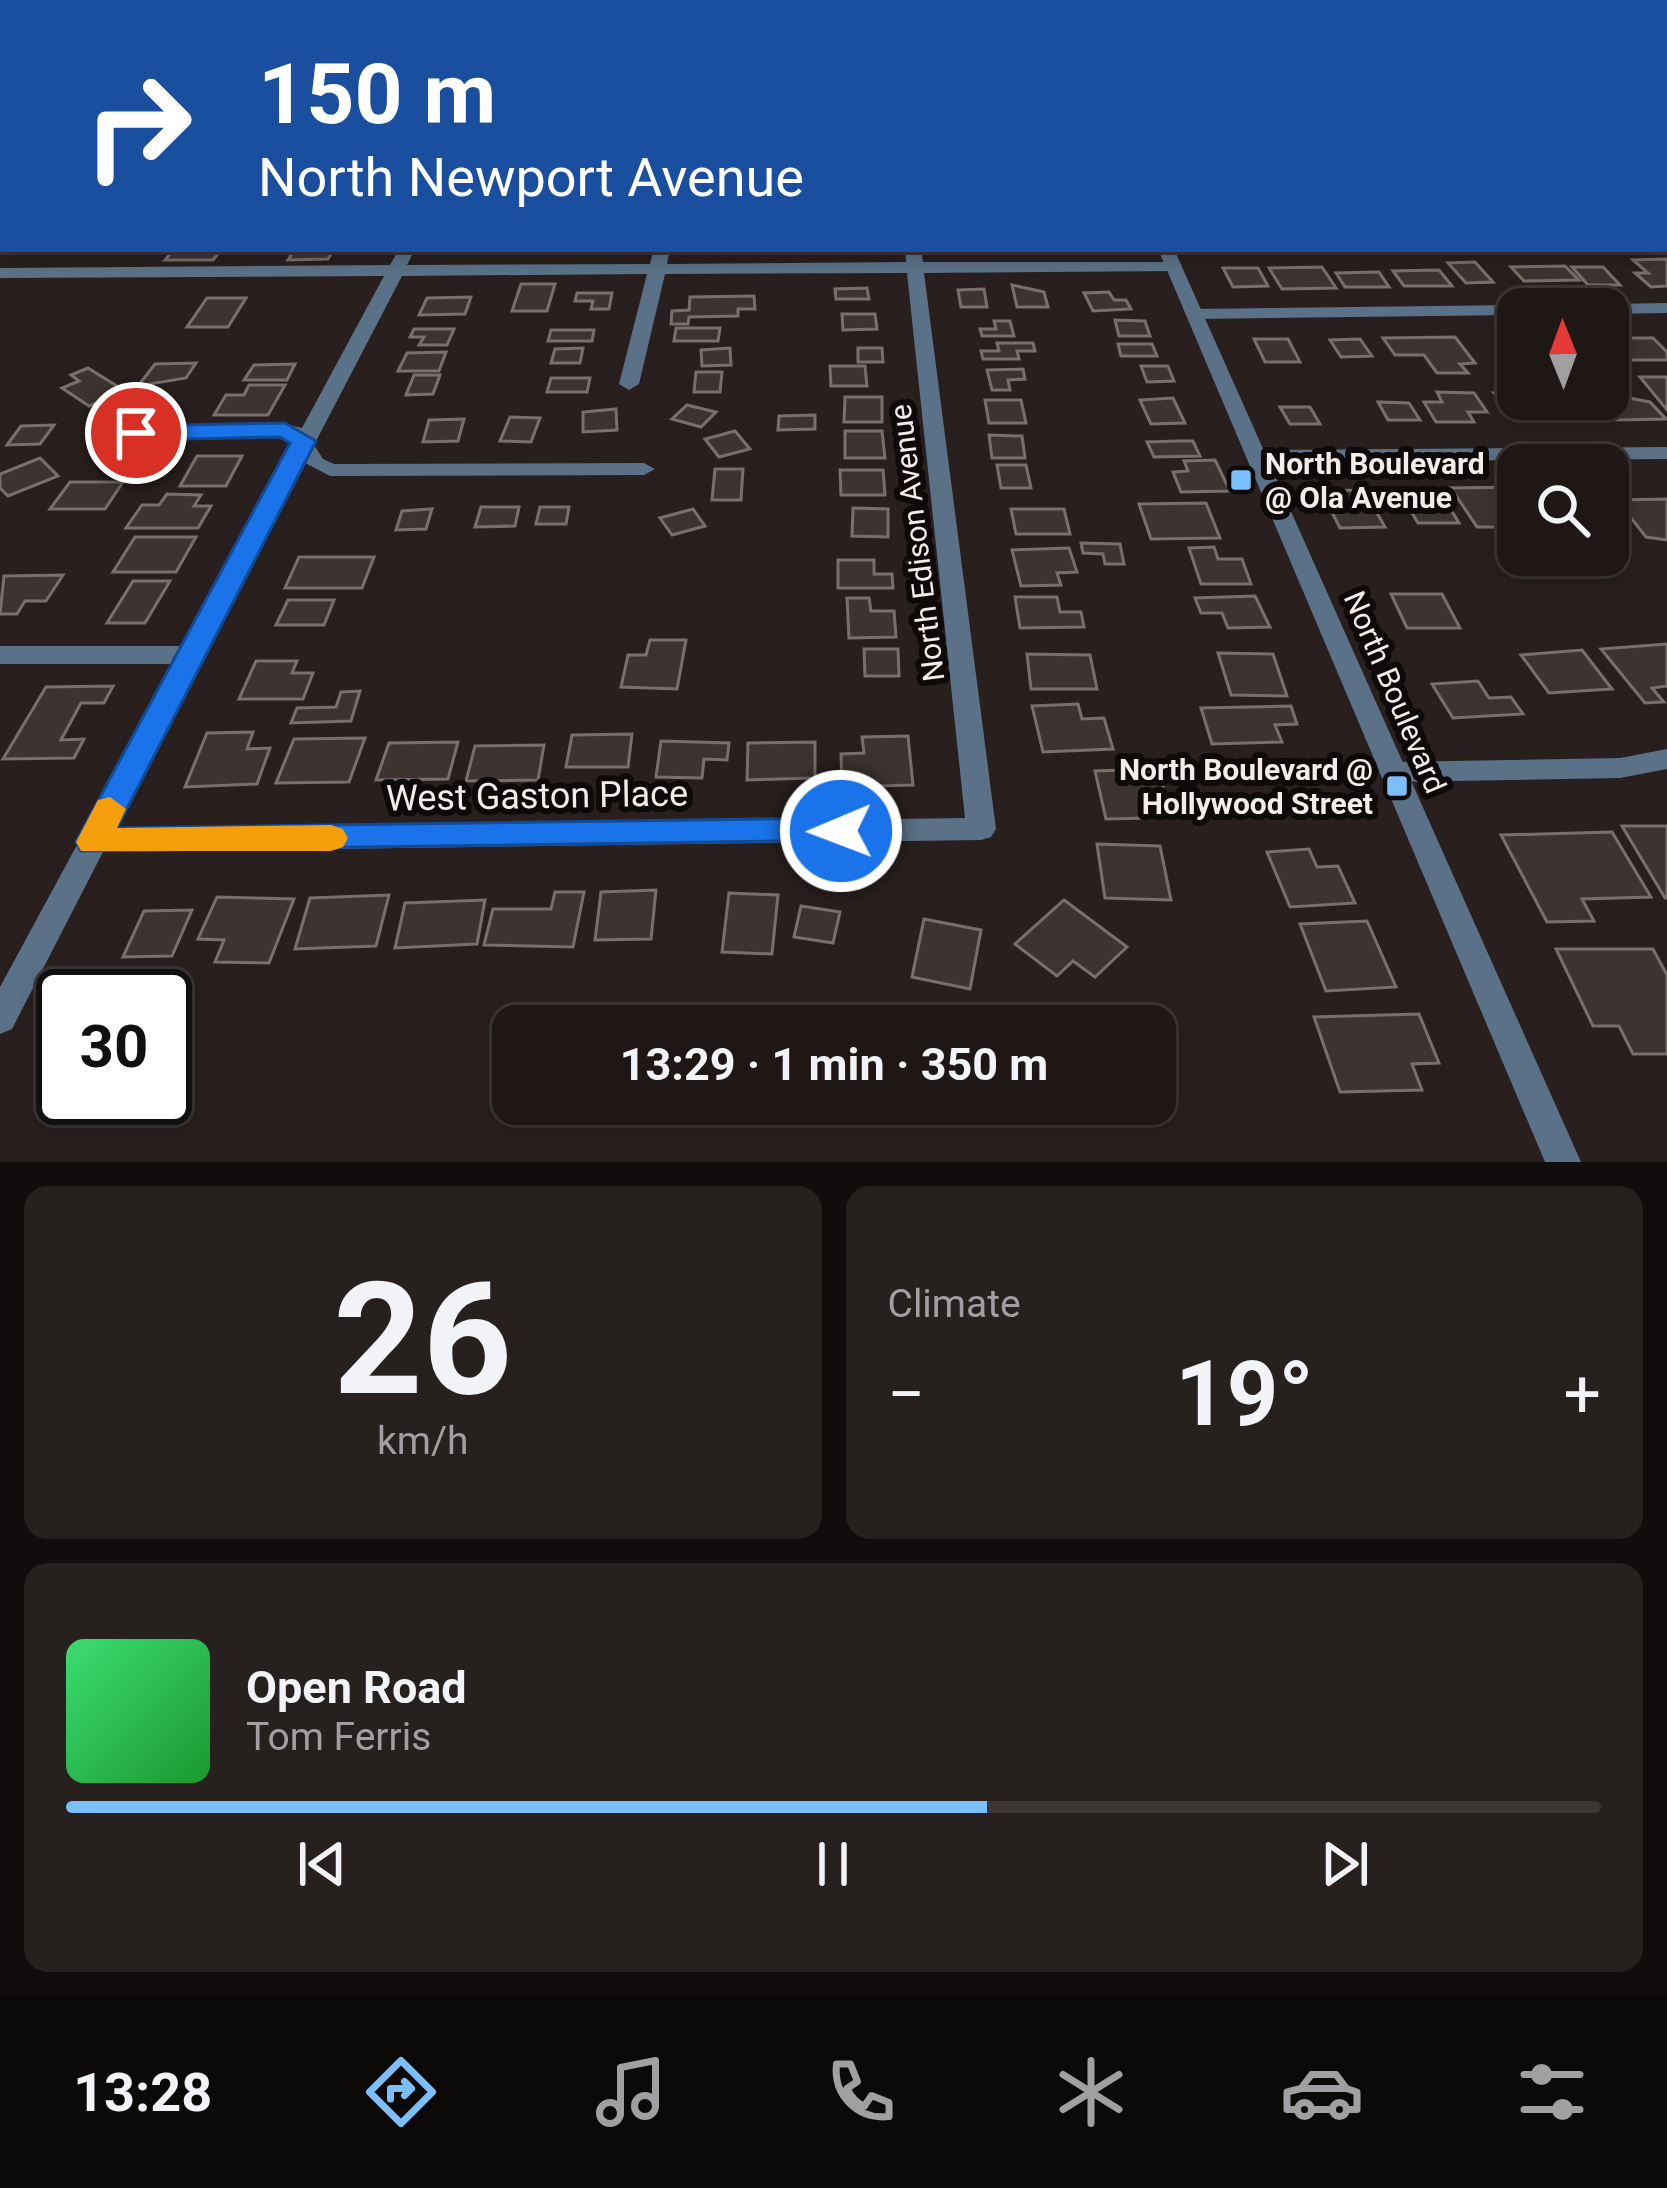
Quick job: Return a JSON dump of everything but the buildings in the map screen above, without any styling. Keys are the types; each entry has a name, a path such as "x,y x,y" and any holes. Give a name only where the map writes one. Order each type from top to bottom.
{"street":[{"path":"0,273 402,259 1170,258"},
{"name":"North Boulevard","path":"1170,258 1563,1162"},
{"path":"0,1018 402,259"},
{"path":"629,384 660,259"},
{"name":"North Edison Avenue","path":"914,259 981,829"},
{"path":"1629,309 1667,308"},
{"path":"1194,314 1497,310"},
{"path":"136,433 285,430 304,441 316,463 330,470 644,469"},
{"path":"1256,456 1667,453"},
{"path":"0,655 192,655"},
{"path":"1394,772 1620,768 1667,758"},
{"name":"West Gaston Place","path":"93,842 981,829"}],"slow traffic":[{"path":"110,809 93,842 331,838"}],"place":[{"name":"North Boulevard @ Ola Avenue","path":"1241,480"},
{"name":"North Boulevard @ Hollywood Street","path":"1397,786"}],"route":[{"path":"136,433 285,430 304,441 93,842 841,831"}]}
